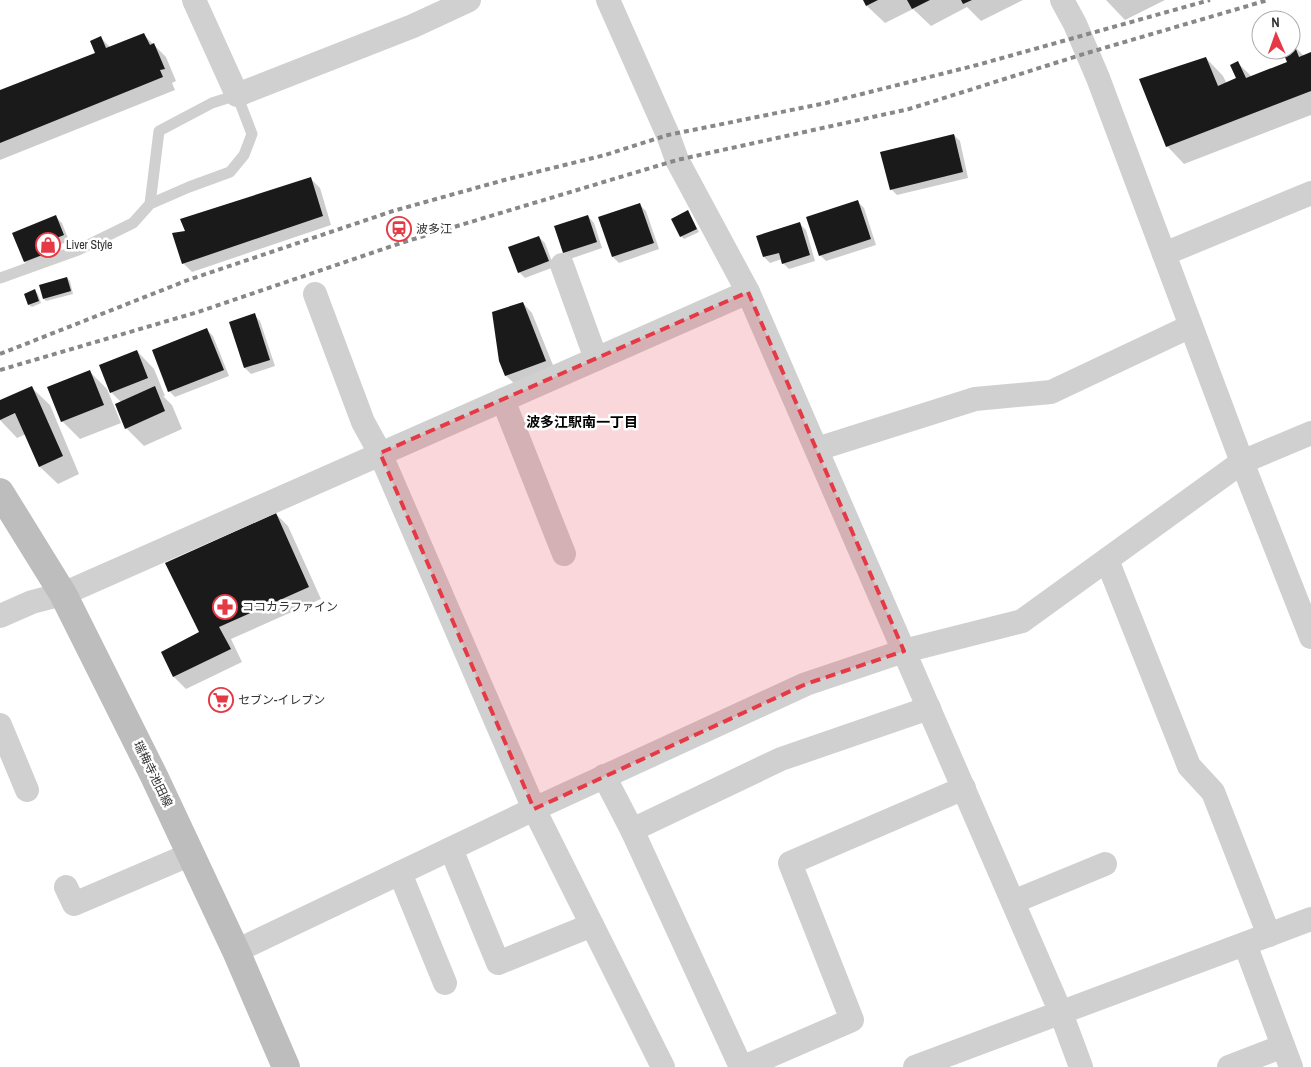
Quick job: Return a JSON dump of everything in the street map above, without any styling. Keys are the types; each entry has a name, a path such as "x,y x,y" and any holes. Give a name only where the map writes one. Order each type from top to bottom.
{"main road":[{"name":"瑞梅寺池田線","path":"0,492 63,594 154,776 236,952 286,1067"}],"street":[{"path":"194,0 237,95 413,26 469,0"},
{"path":"608,0 678,160 748,292 1061,1013 1081,1067"},
{"path":"1062,0 1075,24 1098,78 1242,462 1311,637"},
{"path":"1164,254 1311,193"},
{"path":"562,265 596,359"},
{"path":"0,616 32,602 63,594 748,292"},
{"path":"315,294 363,422 380,453 534,809 663,1067"},
{"path":"816,449 975,399 1051,392 1191,326"},
{"path":"503,400 564,554"},
{"path":"236,952 604,776 806,684 904,651 1022,621 1242,462 1311,433"},
{"path":"1107,560 1190,766 1213,792 1269,935"},
{"path":"632,830 781,759 929,708"},
{"path":"0,724 27,790"},
{"path":"604,776 632,830 743,1067 852,1020 790,863 964,788"},
{"path":"451,849 498,962 592,925"},
{"path":"66,887 74,904 191,854"},
{"path":"1013,902 1105,864"},
{"path":"400,873 445,983"},
{"path":"915,1067 1311,919"},
{"path":"1229,1067 1287,1057 1245,944"}],"lane":[{"path":"0,278 78,250 133,223 150,204 230,172 244,155 252,134 237,95 212,103 159,132 150,204"}],"highlighted area":[{"path":"748,292 904,651 806,684 534,809 380,453"}],"building":[{"path":"863,0 878,0 866,6"},
{"path":"907,0 930,0 912,9"},
{"path":"961,0 972,0 963,4"},
{"path":"144,33 150,45 154,43 165,69 160,70 163,77 0,143 0,90 95,53 90,41 101,36 106,48"},
{"path":"1311,52 1311,91 1166,147 1139,79 1206,57 1218,86 1236,78 1230,65 1238,61 1246,78 1287,62 1286,60 1301,60 1301,56"},
{"path":"954,134 963,172 890,190 880,152"},
{"path":"311,177 323,216 182,264 172,233 185,231 180,219"},
{"path":"858,200 871,239 819,256 806,217"},
{"path":"640,203 654,243 612,257 598,217"},
{"path":"688,210 697,229 680,237 671,219"},
{"path":"56,215 64,235 54,239 58,249 24,262 12,233"},
{"path":"588,215 597,242 563,253 554,226"},
{"path":"800,222 810,255 782,264 779,253 763,257 756,236"},
{"path":"539,236 549,261 518,273 508,247"},
{"path":"67,277 71,291 43,299 39,285"},
{"path":"35,289 39,301 28,305 24,294"},
{"path":"523,302 546,361 505,376 499,361 492,312"},
{"path":"255,313 270,360 244,368 229,322"},
{"path":"207,328 224,370 168,392 152,350"},
{"path":"137,350 148,378 110,393 99,365"},
{"path":"90,370 104,405 61,422 47,387"},
{"path":"32,386 63,456 39,467 15,413 0,420 0,400"},
{"path":"155,386 165,411 125,429 115,404"},
{"name":"ココカラファイン","path":"276,513 309,587 219,627 231,649 173,677 161,652 199,632 165,563"}],"railway":[{"path":"0,354 188,280 393,211 508,179 605,155 668,135 826,103 977,65 1210,0"},
{"path":"0,370 198,312 404,242 677,160 909,109 1087,53 1268,0"}],"place":[{"name":"波多江","path":"399,229"},
{"name":"Liver Style","path":"48,245"},
{"name":"ココカラファイン","path":"225,607"},
{"name":"セブン-イレブン","path":"221,700"}],"district":[{"name":"波多江駅南一丁目","path":"582,422"}]}
